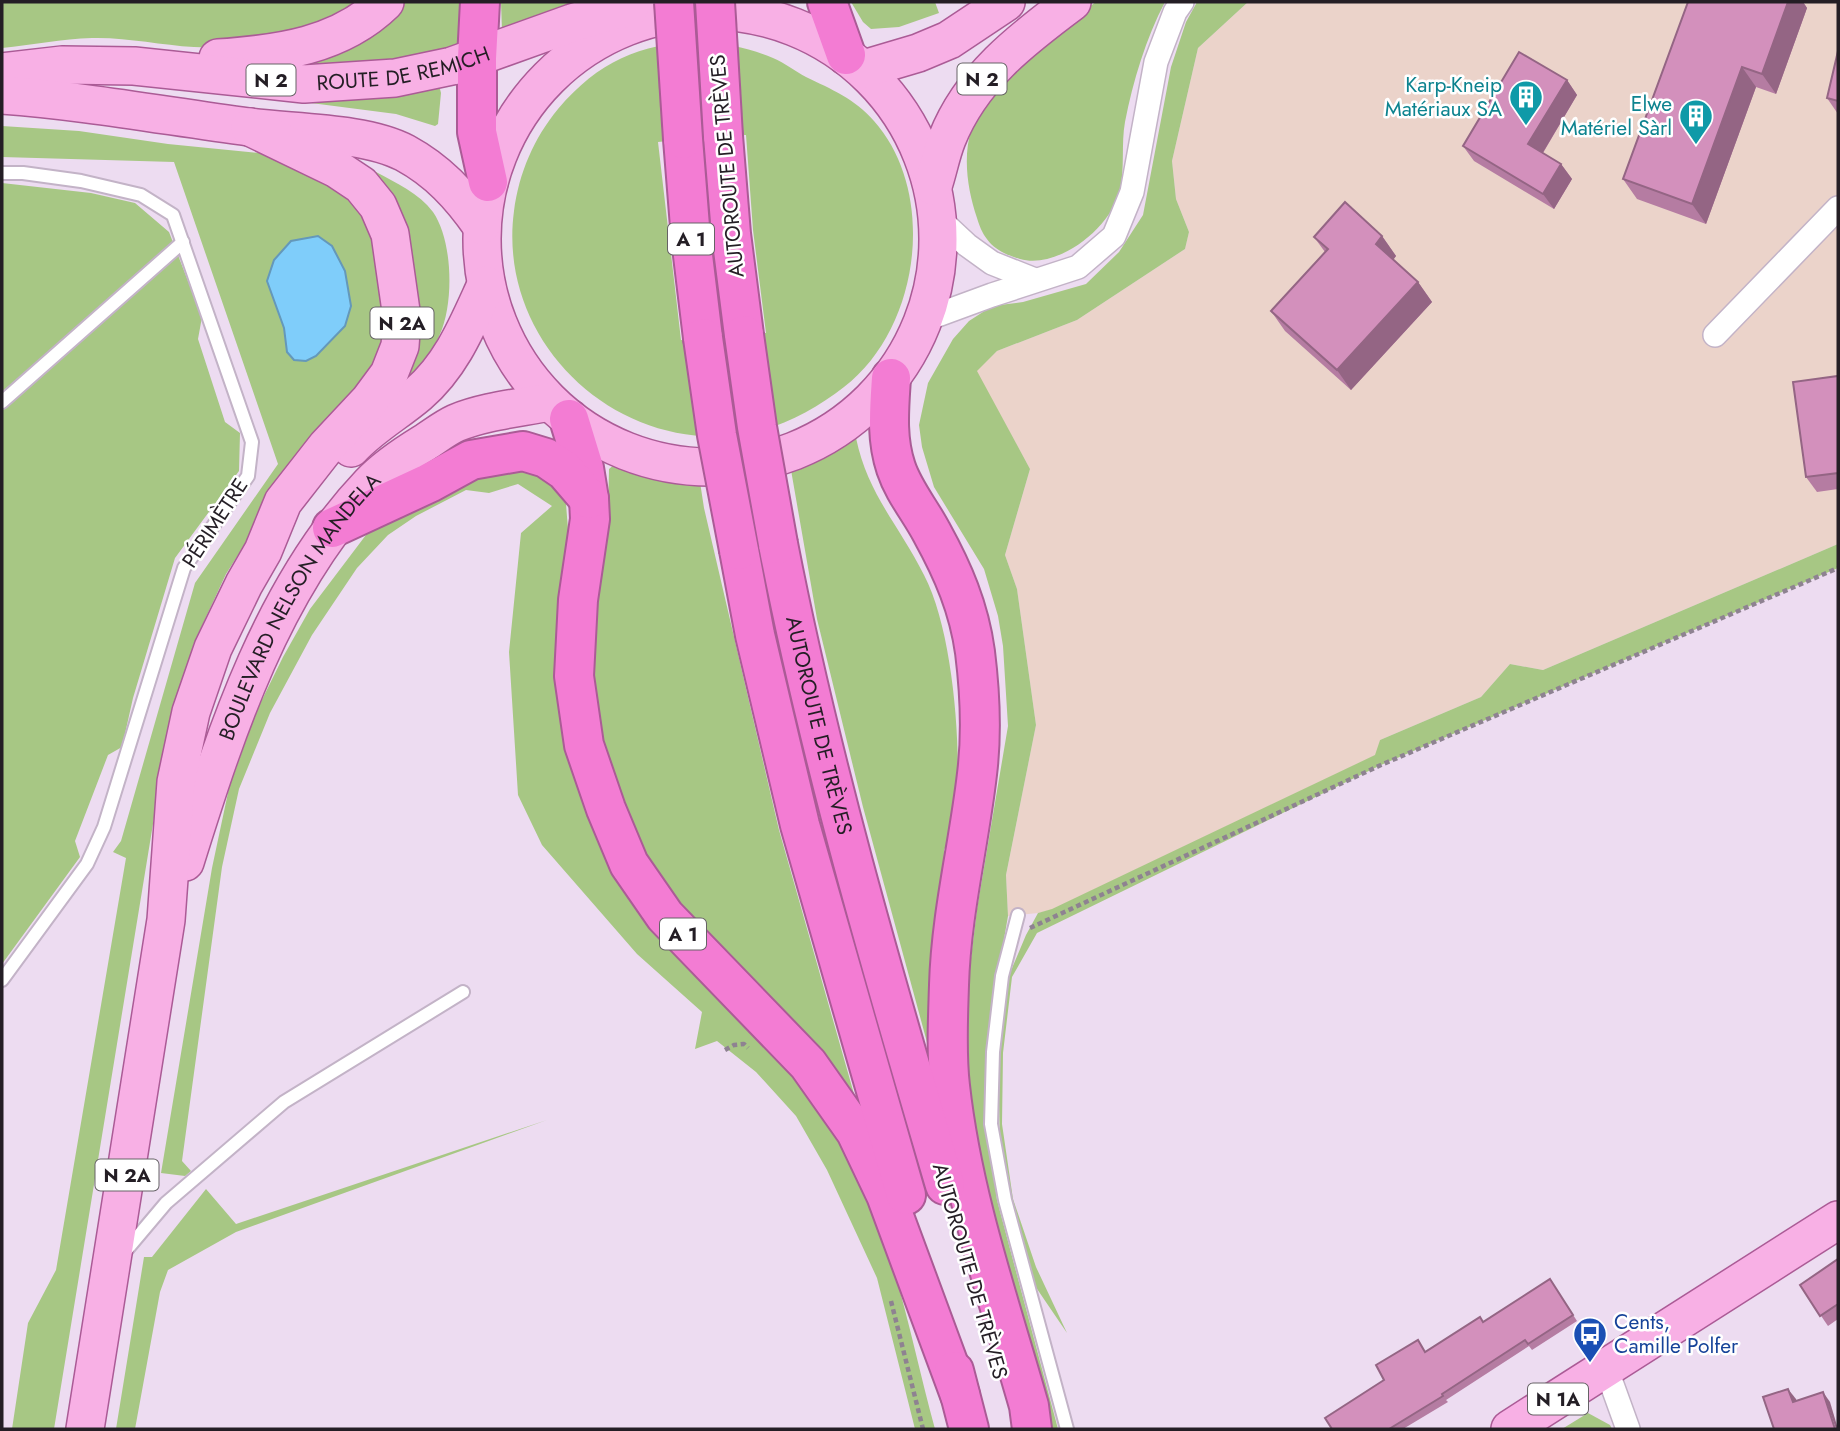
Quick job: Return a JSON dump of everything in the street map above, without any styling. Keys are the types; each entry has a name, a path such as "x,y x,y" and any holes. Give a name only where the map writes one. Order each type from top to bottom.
{"highway":[{"path":"480,2 477,132 488,182"},
{"name":"AUTOROUTE DE TRÈVES","path":"674,2 683,139 703,338 717,435 755,635 800,825 884,1115 965,1412"},
{"path":"827,2 855,62"},
{"name":"AUTOROUTE DE TRÈVES","path":"714,6 731,234 744,335 757,427 794,624 840,811 922,1109 1016,1429"},
{"path":"891,378 888,417 896,466 905,490 931,530 954,574 967,611 974,648 979,686 978,771 949,982 950,1084 958,1144 972,1209 1029,1406 1032,1429"},
{"name":"A 1","path":"559,410 584,468 589,499 590,519 578,600 573,676 584,745 606,809 629,864 664,916 808,1064 856,1132 887,1195 965,1412"},
{"path":"332,528 429,483 471,460 523,452 546,458 565,471 589,499"}],"main road":[{"name":"N 2","path":"62,65 125,54 202,59 268,54 313,44 346,29 385,2"},
{"name":"N 2","path":"855,62 918,53 948,40 1006,2"},
{"name":"N 2","path":"936,202 947,139 963,106 986,74 1018,43 1072,2"},
{"name":"ROUTE DE REMICH","path":"2,72 62,65 134,66 304,84 395,78 477,58 615,10 664,5 714,6"},
{"path":"714,6 783,22 855,62 888,94 907,122 922,153 936,202 937,264 934,286 924,320 910,350 891,378 864,408 832,432 796,450 745,464 718,467 678,465 639,456 602,440 559,410 527,376 509,348 495,317 485,285 481,225 488,182 501,146 519,113 543,83 571,57 603,37 638,22 714,6"},
{"name":"N 2","path":"2,95 63,100 250,127 362,139 405,153 443,177 481,225"},
{"name":"BOULEVARD NELSON MANDELA","path":"85,1429 166,920 176,782 191,712 213,648 263,551 283,502 326,447 369,401 389,374 400,346 402,318 390,234 378,206 361,185 337,169 250,127"},
{"name":"BOULEVARD NELSON MANDELA","path":"263,551 354,444 420,393 446,365 465,332 485,285"},
{"name":"BOULEVARD NELSON MANDELA","path":"166,920 228,730 289,595 332,528 371,482 404,455 448,428 458,423 559,410"},
{"name":"N 1A","path":"1510,1429 1838,1220"}],"street":[{"path":"924,320 1078,267 1114,236 1132,192 1156,62 1175,12 1182,2"},
{"path":"936,202 967,246 992,263 1035,280"},
{"path":"1715,335 1838,208"},
{"path":"1606,1368 1628,1429"}],"lane":[{"name":"PÉRIMÈTRE","path":"2,173 23,173 81,181 141,195 173,215 252,442 248,476 184,568 104,827 87,864 2,979"},
{"path":"2,401 183,242"},
{"path":"1018,915 1002,976 993,1052 992,1124 1004,1200 1068,1429"},
{"path":"112,1268 166,1203 284,1102 463,992"}],"path":[{"path":"1012,937 1381,765 1838,568"},
{"path":"725,1049 744,1044 752,1050"},
{"path":"888,1290 923,1429"}],"shaded area":[{"path":"1248,2 1838,2 1838,544 1543,670 1510,664 1481,697 1380,740 1376,755 1051,910 1008,916 1006,875 1036,725 1017,589 1005,555 1030,469 976,371 997,351 1077,320 1185,249 1189,232 1176,199 1172,161 1198,48"}],"green space":[{"path":"2,2 361,2 343,14 303,32 237,46 194,47 92,38 2,48"},
{"path":"405,2 460,2 459,47 403,61 296,67 398,9"},
{"path":"501,2 582,2 502,31"},
{"path":"851,2 935,2 939,13 899,27 871,29 863,22"},
{"path":"1096,2 1165,2 1146,45 1132,91 1124,130 1120,190 1106,218 1081,242 1051,258 1035,261 1020,259 992,245 980,226 967,173 968,143 972,128 986,101 996,89 1054,32"},
{"path":"1197,2 1248,2 1198,48 1172,161 1176,199 1189,232 1185,249 1077,320 997,351 977,371 1030,469 1005,555 1017,589 1036,725 1006,875 1008,916 989,1026 986,1117 997,1200 1058,1429 1051,1429 983,1197 962,1032 977,909 1008,726 1003,646 998,616 984,569 934,487 922,447 919,425 928,383 953,339 969,321 1000,305 1023,302 1086,284 1119,252 1143,215 1171,67 1186,22"},
{"path":"700,41 756,52 777,60 859,107 874,121 894,151 907,185 913,222 912,259 904,296 890,331 870,362 844,387 807,411 767,429 737,435 690,435 646,424 606,404 572,376 544,342 524,302 513,258 514,211 520,183 529,157 549,120 573,92 605,67 639,51","holes":["746,135 753,230 766,333 744,335 708,137","697,138 718,337 681,340 658,142"]},
{"path":"440,89 441,93 438,124 435,126 396,114 311,103 362,99"},
{"path":"2,126 79,131 168,144 259,153 290,159 315,169 371,215 392,322 379,370 276,495 226,574 194,643 170,720 54,1429 12,1429 28,1323 56,1270 126,858 113,852 121,841 195,583 278,464 174,162 2,157"},
{"path":"376,172 407,189 427,205 440,224 448,255 449,289 445,321 430,352 409,379 405,380 371,180"},
{"path":"2,183 91,193 135,203 169,232 202,317 198,339 225,422 240,433 239,471 175,558 133,698 122,747 108,755 75,841 80,857 2,964"},
{"path":"856,438 861,458 876,493 934,597 953,684 958,774 955,823 944,850 940,1056 931,1057 863,807 817,619 791,470 824,457"},
{"path":"524,460 560,487 566,504 569,542 568,747 819,1110 854,1168 873,1209 892,1263 935,1429 915,1429 877,1278 827,1170 796,1116 756,1072 717,1041 695,1049 702,1012 637,954 542,845 518,795 509,652 521,533 552,506 518,484 489,493 466,490 416,516 388,535 357,568 312,635 270,713 239,789 222,867 182,1161 191,1171 185,1176 161,1173 212,868 229,788 257,710 283,657 310,609 372,527 433,490"},
{"path":"615,464 640,473 700,482 779,830 856,1101 638,858 600,741 592,671 597,597 608,520 609,469"},
{"path":"1838,544 1838,568 1381,765 1037,933 1012,977 1003,1053 1002,1124 1013,1199 1036,1267 1067,1333 1033,1283 1010,1201 1000,1147 998,1058 1007,980 1038,913 1052,909 1375,755 1380,740 1481,697 1510,664 1543,670"},
{"path":"547,1120 236,1232 168,1270 160,1292 135,1429 116,1429 144,1257 152,1257 206,1189 236,1224"},
{"path":"1588,1413 1610,1425 1612,1429 1562,1429"}],"water":[{"path":"318,236 332,246 345,271 351,306 345,326 316,356 306,361 294,360 287,352 284,328 267,281 274,260 291,241"}],"building":[{"name":"Elwe Matériel Sàrl","path":"1688,2 1788,2 1762,74 1742,67 1692,204 1623,179"},
{"path":"1838,51 1838,101 1827,98"},
{"name":"Karp-Kneip Matériaux SA","path":"1519,52 1567,80 1528,144 1561,164 1543,194 1463,146"},
{"path":"1345,202 1382,236 1376,244 1418,282 1337,370 1271,311 1328,249 1314,237"},
{"path":"1838,376 1838,473 1806,477 1793,382"},
{"path":"1838,1259 1838,1304 1820,1316 1800,1285"},
{"path":"1550,1279 1573,1315 1528,1344 1525,1340 1389,1429 1332,1429 1325,1418 1384,1380 1376,1365 1418,1340 1425,1352 1480,1317 1483,1322"},
{"path":"1788,1389 1793,1402 1823,1392 1835,1429 1774,1429 1763,1397"}],"place":[{"name":"Karp-Kneip Matériaux SA","path":"1526,127"},
{"name":"Elwe Matériel Sàrl","path":"1696,146"},
{"name":"Cents, Camille Polfer","path":"1590,1364"}]}
